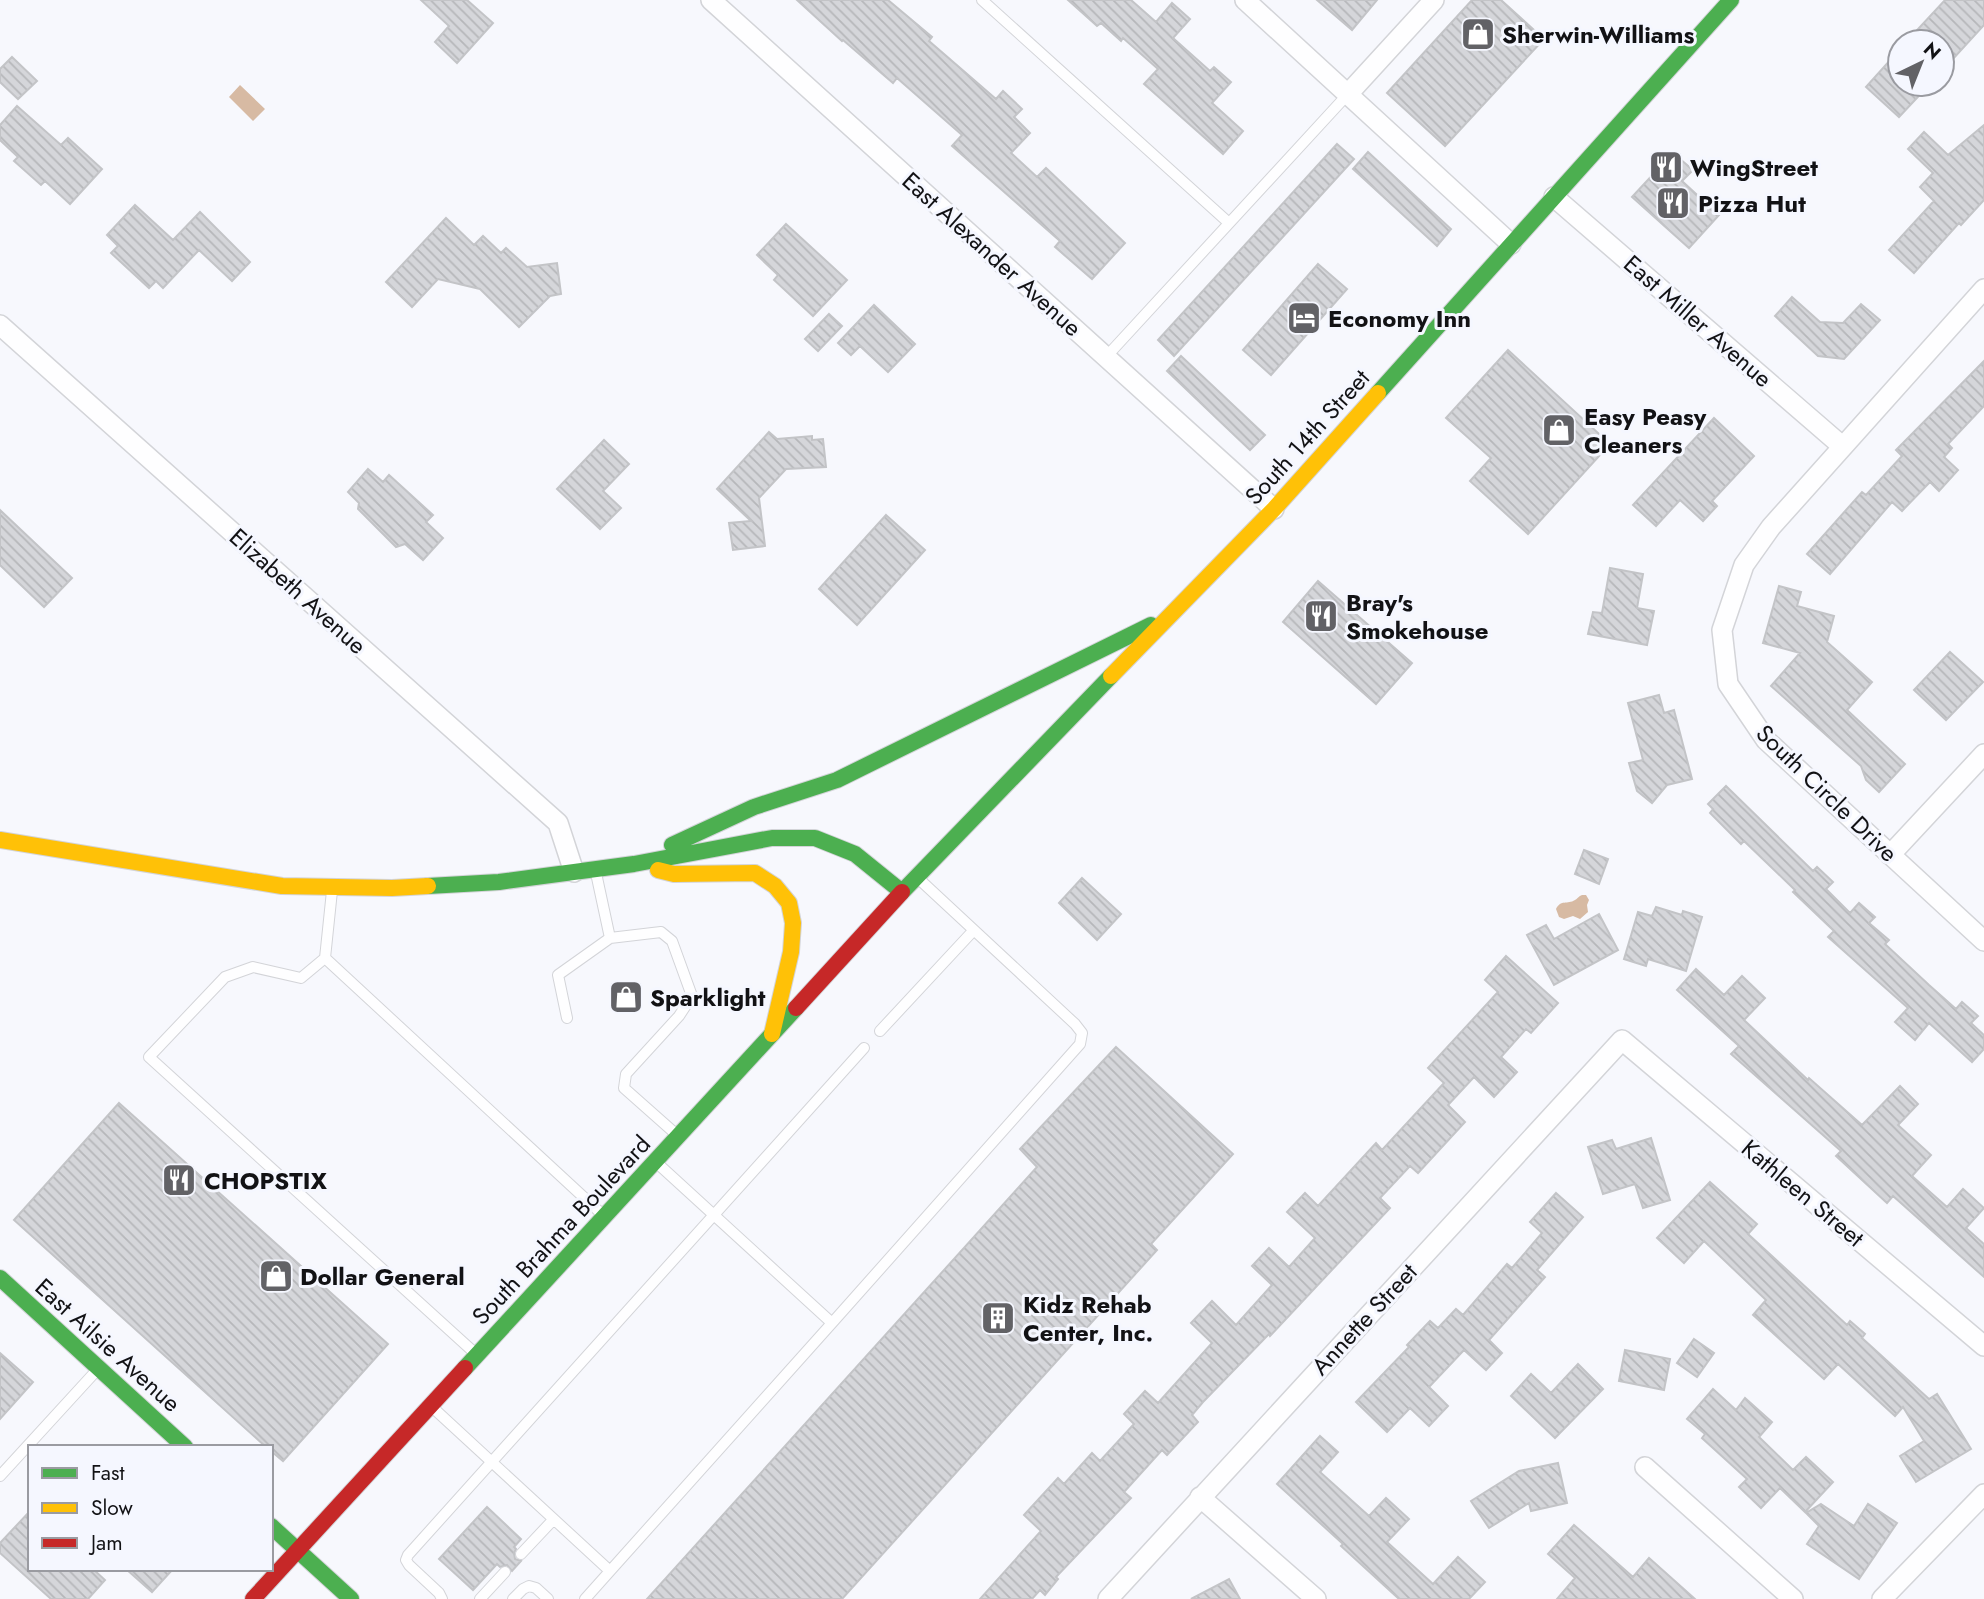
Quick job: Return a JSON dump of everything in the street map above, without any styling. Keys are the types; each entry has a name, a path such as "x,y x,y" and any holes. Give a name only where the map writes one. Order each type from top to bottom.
{"main road":[{"name":"South 14th Street","path":"902,892 1273,509 1731,0"},
{"path":"634,863 754,807 836,780 1171,615"},
{"path":"0,840 282,886 392,888 499,882 634,863 772,838 815,838 855,854 902,892"},
{"path":"634,863 674,874 755,873 775,886 789,903 793,923 791,952 772,1034"},
{"name":"South Brahma Boulevard","path":"253,1599 902,892"},
{"name":"East Ailsie Avenue","path":"0,1278 183,1445"},
{"path":"273,1528 351,1599"}],"street":[{"name":"East Alexander Avenue","path":"711,0 1273,509"},
{"path":"1245,0 1511,244"},
{"path":"1348,94 1434,0"},
{"name":"East Miller Avenue","path":"1554,197 1842,446"},
{"name":"South Circle Drive","path":"1984,289 1771,527 1744,565 1721,630 1728,684 1766,740 1984,941"},
{"name":"Elizabeth Avenue","path":"0,325 558,822 575,872"},
{"path":"1890,855 1984,754"},
{"name":"Kathleen Street","path":"1622,1040 1984,1346"},
{"name":"Annette Street","path":"1108,1599 1622,1040"},
{"path":"1645,1468 1793,1599"},
{"path":"1882,1599 1984,1494"},
{"path":"1200,1497 1316,1599"}],"lane":[{"path":"982,0 1229,223"},
{"path":"1106,357 1348,94"},
{"path":"595,869 610,938"},
{"path":"585,1599 1080,1044 1082,1033 1075,1024 917,877"},
{"path":"332,887 326,958 301,978 253,967 225,977 149,1057 477,1355"},
{"path":"880,1031 973,931"},
{"path":"567,1018 558,975 610,938 661,932 673,941 692,996 679,1016 626,1074 624,1088 678,1136"},
{"path":"326,958 605,1216"},
{"path":"442,1599 409,1565 406,1560 408,1555 864,1048"},
{"path":"655,1161 832,1323"},
{"path":"28,1445 99,1368"},
{"path":"430,1406 610,1571"},
{"path":"0,1476 28,1445"},
{"path":"521,1554 553,1520"},
{"path":"480,1599 505,1572"},
{"path":"513,1599 529,1586 536,1588 548,1599"}],"shaded area":[{"path":"240,85 265,109 253,121 229,97"},
{"path":"1586,895 1589,900 1588,912 1580,919 1573,916 1564,919 1559,917 1556,909 1558,906"}],"building":[{"path":"421,0 467,0 493,23 457,63 435,42 449,26"},
{"path":"797,0 888,0 932,37 929,41 996,99 1003,91 1022,109 1014,117 1030,133 1011,153 1037,177 1046,168 1125,243 1092,279 1055,247 1060,241 952,146 962,135 897,78 893,83"},
{"path":"1068,0 1131,0 1156,22 1172,3 1190,19 1173,38 1210,71 1214,67 1231,82 1212,103 1243,131 1223,154 1144,84 1158,69 1123,38 1121,41 1101,23 1097,26"},
{"path":"1317,0 1377,0 1352,30"},
{"path":"1472,0 1501,0 1544,39 1445,146 1387,93"},
{"path":"1945,0 1984,0 1984,25 1956,56 1956,28 1919,28"},
{"path":"12,57 37,81 18,99 0,82 0,69"},
{"path":"1886,65 1886,98 1917,98 1899,117 1866,87"},
{"path":"17,106 61,145 68,138 102,169 70,204 45,181 41,185 14,161 18,157 0,140 0,125"},
{"path":"1984,125 1984,200 1961,225 1959,223 1914,273 1889,250 1934,201 1920,187 1933,173 1908,149 1924,132 1948,155"},
{"path":"1337,144 1354,159 1174,356 1158,340"},
{"path":"1368,152 1451,229 1437,246 1353,169"},
{"path":"1673,153 1693,170 1682,181 1719,215 1689,248 1632,197"},
{"path":"135,205 173,240 200,212 250,262 232,281 199,250 163,288 156,281 149,288 111,253 118,246 107,235"},
{"path":"446,218 474,245 483,236 501,253 506,248 527,267 557,263 561,294 550,296 519,327 480,289 438,279 412,307 386,282"},
{"path":"786,224 847,280 813,316 774,280 778,275 757,255"},
{"path":"1318,264 1347,289 1271,375 1243,350"},
{"path":"1792,297 1820,322 1843,323 1861,304 1880,320 1844,359 1818,356 1775,316"},
{"path":"874,305 915,344 888,372 860,346 851,355 838,343"},
{"path":"829,314 842,326 818,351 805,339"},
{"path":"1508,350 1610,444 1528,534 1470,481 1491,458 1446,418"},
{"path":"1181,356 1265,435 1250,450 1167,371"},
{"path":"1984,361 1984,406 1948,444 1952,448 1944,457 1958,470 1939,491 1930,482 1902,511 1892,502 1830,574 1807,554 1862,492 1866,495 1902,456 1896,450"},
{"path":"1714,418 1754,456 1712,501 1717,506 1703,521 1680,500 1656,526 1633,505"},
{"path":"769,432 777,439 812,436 812,440 823,439 826,467 786,469 759,498 765,546 733,550 729,523 751,521 717,489"},
{"path":"604,440 629,464 603,491 621,508 600,529 557,489"},
{"path":"368,469 383,482 389,475 433,515 426,522 443,538 423,560 405,544 396,547 358,509 359,503 348,492"},
{"path":"0,510 72,578 44,607 0,565"},
{"path":"886,515 925,550 857,625 819,589"},
{"path":"1610,568 1643,574 1637,608 1654,611 1647,645 1588,634 1593,612 1602,613"},
{"path":"1318,581 1412,663 1376,704 1283,622"},
{"path":"1779,586 1801,592 1797,606 1834,616 1827,642 1872,682 1847,710 1905,764 1879,792 1866,780 1861,766 1771,686 1800,653 1763,643"},
{"path":"1950,652 1983,682 1946,720 1914,690"},
{"path":"1659,695 1664,713 1674,710 1692,779 1667,785 1652,803 1637,791 1629,763 1643,760 1628,703"},
{"path":"1726,786 1813,871 1817,867 1833,882 1826,889 1850,913 1859,903 1875,917 1869,923 1889,940 1885,944 1956,1009 1962,1002 1978,1016 1971,1023 1984,1035 1984,1049 1972,1062 1929,1023 1915,1040 1895,1022 1908,1008 1828,937 1834,931 1793,892 1795,890 1744,841 1741,844 1710,813 1713,809 1708,804"},
{"path":"1584,850 1608,859 1599,884 1575,874"},
{"path":"1082,878 1121,914 1097,940 1059,903"},
{"path":"1656,907 1682,915 1683,911 1702,917 1686,971 1648,959 1646,966 1624,959 1638,912 1652,916"},
{"path":"1599,914 1618,950 1554,985 1527,935 1546,925 1554,939"},
{"path":"1506,956 1558,1003 1531,1033 1526,1029 1501,1057 1517,1072 1494,1097 1474,1077 1448,1105 1465,1122 1418,1173 1410,1166 1380,1198 1390,1208 1270,1336 1269,1334 1203,1402 1192,1415 1198,1422 1167,1455 1162,1450 1124,1492 1131,1498 1056,1577 1058,1579 1045,1595 1040,1590 1032,1599 980,1599 1041,1531 1024,1515 1058,1478 1064,1484 1092,1453 1100,1461 1134,1424 1124,1414 1145,1391 1158,1403 1212,1343 1191,1323 1212,1301 1236,1325 1272,1285 1252,1266 1269,1248 1289,1267 1315,1238 1287,1212 1305,1193 1318,1206 1376,1143 1382,1150 1444,1083 1428,1068 1498,992 1485,980"},
{"path":"1696,969 1724,995 1742,976 1765,998 1744,1020 1808,1080 1809,1078 1862,1125 1900,1086 1918,1104 1898,1125 1931,1155 1912,1176 1947,1207 1963,1189 1984,1208 1966,1228 1984,1244 1984,1277 1893,1196 1887,1203 1836,1156 1841,1151 1731,1054 1739,1046 1677,990"},
{"name":"Kidz Rehab Center, Inc.","path":"1116,1047 1233,1154 1151,1244 1157,1250 842,1599 647,1599 1037,1167 1020,1149"},
{"path":"119,1103 388,1344 283,1461 273,1453 273,1445 264,1445 14,1220"},
{"path":"1651,1138 1670,1200 1643,1208 1635,1184 1603,1194 1588,1147 1612,1140 1616,1149"},
{"path":"1710,1182 1757,1224 1748,1234 1847,1325 1850,1321 1865,1334 1862,1338 1929,1399 1937,1394 1971,1449 1916,1482 1900,1456 1924,1441 1903,1407 1895,1416 1838,1364 1824,1379 1753,1315 1766,1300 1704,1241 1684,1263 1657,1238"},
{"path":"1556,1193 1583,1217 1537,1270 1545,1277 1489,1340 1502,1353 1486,1370 1464,1350 1429,1387 1448,1406 1429,1426 1410,1408 1387,1432 1356,1402 1430,1321 1438,1328 1456,1309 1463,1315 1507,1264 1512,1268 1542,1233 1530,1222"},
{"path":"1694,1339 1714,1353 1697,1377 1677,1363"},
{"path":"1625,1350 1670,1359 1664,1390 1619,1381"},
{"path":"0,1353 33,1382 0,1419"},
{"path":"1578,1364 1603,1389 1555,1438 1511,1396 1531,1374 1551,1393"},
{"path":"1713,1389 1736,1410 1745,1398 1772,1422 1759,1437 1793,1470 1806,1457 1833,1482 1805,1512 1780,1488 1761,1508 1739,1487 1747,1479 1702,1438 1705,1434 1687,1419"},
{"path":"1320,1436 1338,1452 1320,1472 1369,1516 1386,1498 1409,1519 1387,1542 1433,1584 1458,1557 1485,1582 1469,1599 1399,1599 1277,1484"},
{"path":"1558,1463 1567,1503 1531,1511 1529,1503 1489,1528 1471,1501 1519,1471"},
{"path":"1821,1504 1854,1526 1868,1504 1897,1523 1859,1579 1807,1544 1819,1526 1806,1513"},
{"path":"487,1507 521,1539 514,1547 514,1553 515,1559 521,1561 512,1571 507,1565 500,1567 497,1564 473,1590 439,1559"},
{"path":"28,1513 28,1571 95,1571 105,1580 88,1599 51,1599 0,1553 0,1543"},
{"path":"1574,1525 1633,1577 1649,1558 1695,1599 1557,1599 1575,1578 1548,1554"},
{"path":"128,1571 171,1571 152,1592"},
{"path":"1229,1579 1240,1599 1191,1599"}],"traffic: fast":[{"path":"1378,393 1731,0"},
{"path":"672,845 754,807 837,780 1151,625"},
{"path":"428,886 499,882 634,864 772,838 815,838 855,854 902,892 1111,676"},
{"path":"465,1368 796,1008"},
{"path":"0,1278 183,1445"},
{"path":"273,1528 351,1599"}],"traffic: slow":[{"path":"1111,676 1274,509 1378,393"},
{"path":"0,840 282,886 428,886"},
{"path":"658,870 674,874 755,873 775,886 789,903 793,923 791,952 772,1034"}],"traffic: jam":[{"path":"796,1008 902,892"},
{"path":"253,1599 465,1368"}],"place":[{"name":"Sherwin-Williams","path":"1478,34"},
{"name":"WingStreet","path":"1666,167"},
{"name":"Pizza Hut","path":"1673,203"},
{"name":"Economy Inn","path":"1304,318"},
{"name":"Easy Peasy Cleaners","path":"1559,430"},
{"name":"Bray's Smokehouse","path":"1321,616"},
{"name":"Sparklight","path":"626,997"},
{"name":"CHOPSTIX","path":"179,1180"},
{"name":"Dollar General","path":"276,1276"},
{"name":"Kidz Rehab Center, Inc.","path":"998,1318"}]}
